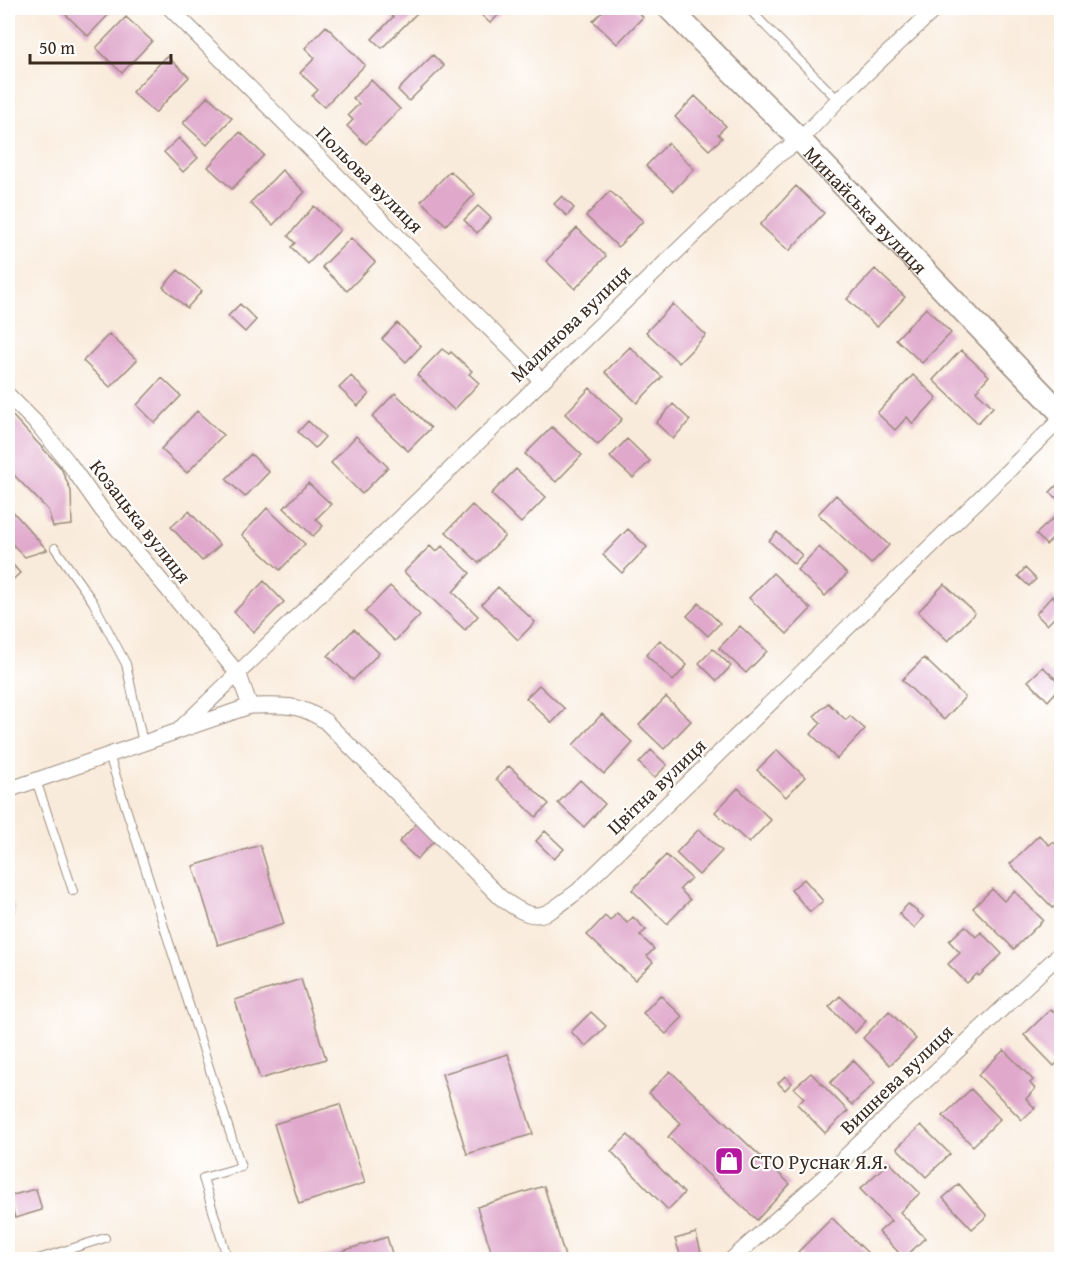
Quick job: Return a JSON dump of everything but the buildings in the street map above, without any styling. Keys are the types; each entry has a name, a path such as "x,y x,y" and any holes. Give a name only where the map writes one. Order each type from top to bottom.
{"street":[{"name":"Польова вулиця","path":"170,8 541,380"},
{"name":"Минайська вулиця","path":"669,8 800,140 1062,414"},
{"name":"Малинова вулиця","path":"177,732 239,675 541,380 774,158 800,140 838,100 936,8"},
{"name":"Козацька вулиця","path":"8,395 39,426 102,510 239,675"},
{"name":"Цвітна вулиця","path":"8,790 250,706 289,706 307,710 325,721 500,897 521,913 535,916 550,912 578,891 1062,418"},
{"path":"239,675 250,706"},
{"name":"Вишнева вулиця","path":"731,1260 826,1175 1062,952"}],"lane":[{"path":"748,8 838,100"},
{"path":"55,548 93,602 126,664 143,744"},
{"path":"110,755 241,1167 203,1178 228,1260"},
{"path":"36,780 73,891"},
{"path":"35,1260 105,1238"}],"place":[{"name":"СТО Руснак Я.Я.","path":"729,1161"}]}
